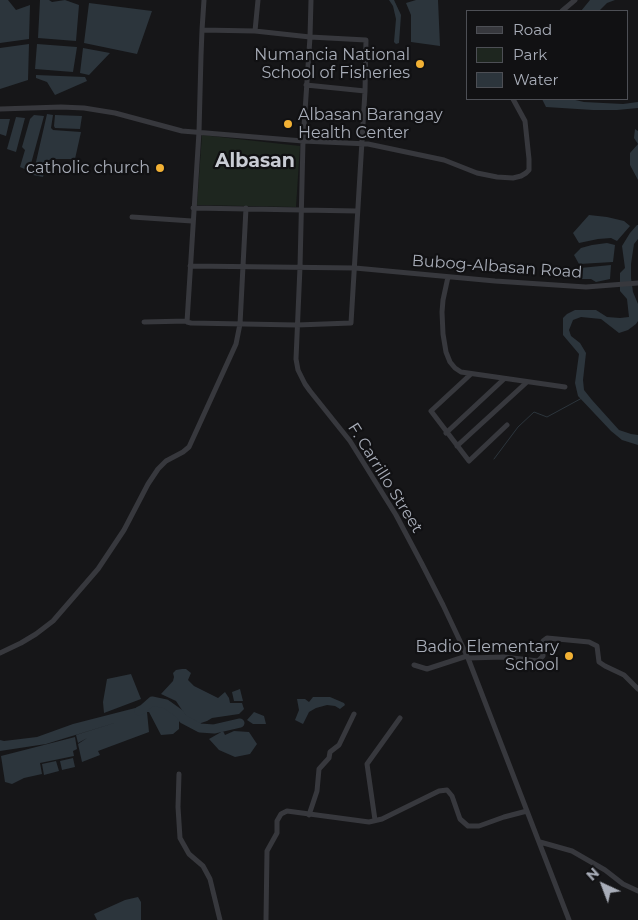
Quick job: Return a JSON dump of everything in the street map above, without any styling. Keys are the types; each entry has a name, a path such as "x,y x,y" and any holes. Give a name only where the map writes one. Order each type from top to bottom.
{"street":[{"path":"187,321 199,132 204,0"},
{"path":"255,32 258,0"},
{"name":"F. Carrillo Street","path":"311,0 303,141 296,359 298,370 310,391 350,440 396,515 422,564 467,657 569,920"},
{"path":"563,10 575,0"},
{"path":"144,322 187,321 190,323 297,325 351,322 365,91 366,40 202,30"},
{"path":"306,85 365,91"},
{"path":"0,109 84,108 115,113 182,131 303,141 368,144 444,160 476,173 507,178 521,176 529,170 524,121 514,100"},
{"path":"193,208 358,211"},
{"path":"0,653 21,644 53,621 98,569 124,530 158,469 166,461 189,447 233,352 240,324 246,208"},
{"path":"132,217 192,222"},
{"name":"Bubog-Albasan Road","path":"190,266 355,268 586,287 637,284"},
{"path":"448,276 442,312 445,346 448,357 455,368 461,372 471,374 565,387"},
{"path":"471,374 430,411 469,461 507,426"},
{"path":"446,433 504,379"},
{"path":"456,446 527,382"},
{"path":"414,665 427,669 467,657 504,657 538,661 543,656 543,641 547,638 589,642 597,646 599,662 624,675 638,689"},
{"path":"309,814 317,790 319,769 329,758 330,752 339,746 354,714"},
{"path":"375,820 366,764 400,718"},
{"path":"179,774 180,838 189,854 203,866 210,879 220,920"},
{"path":"266,920 267,851 277,833 277,821 281,814 287,811 368,822 382,818 439,791 447,790 452,796 460,819 468,826 478,826 504,816 527,811"},
{"path":"540,842 572,851 605,870 623,884 638,891"}],"green space":[{"path":"202,135 300,146 296,207 197,205"}],"water":[{"path":"0,0 8,0 16,10 30,5 29,39 0,43"},
{"path":"40,0 52,2 65,0 79,5 76,41 38,38"},
{"path":"389,0 394,0 401,15 399,43 396,44 394,42 396,19 393,6"},
{"path":"416,0 438,0 440,46 411,42 411,15 406,3"},
{"path":"590,0 615,0 607,3 600,10 582,10"},
{"path":"89,3 152,11 137,54 84,43"},
{"path":"29,44 28,80 0,89 0,48"},
{"path":"37,44 77,47 73,72 35,69"},
{"path":"83,48 110,53 89,75 80,73"},
{"path":"36,75 85,77 87,81 55,95 47,82 36,78"},
{"path":"542,100 575,100 623,104 638,102 638,108 617,110 546,107"},
{"path":"47,114 53,115 51,128 53,130 81,132 75,159 51,159 47,161 43,177 33,175"},
{"path":"34,115 44,116 29,171 20,167 25,150 22,147 30,119"},
{"path":"55,115 82,116 80,129 55,128"},
{"path":"16,117 25,118 16,152 7,149"},
{"path":"0,119 10,119 6,136 0,134"},
{"path":"635,129 638,131 638,144 634,138"},
{"path":"638,144 638,180 630,165 630,153"},
{"path":"589,215 624,221 630,226 617,241 611,238 579,243 573,233"},
{"path":"637,225 638,239 634,244 631,278 633,292 638,304 638,321 628,330 619,333 601,319 581,317 573,320 569,330 571,336 580,343 586,353 583,380 584,390 619,430 638,435 638,445 622,440 578,396 575,383 579,354 563,335 563,318 575,310 596,310 607,317 629,317 627,299 620,291 620,273 625,268 622,246"},
{"path":"607,243 615,245 613,262 579,264 574,255 581,248"},
{"path":"611,265 610,279 596,282 591,279 581,279 580,268"},
{"path":"186,669 191,673 188,680 194,686 218,698 225,692 230,703 242,703 244,709 239,714 212,718 198,724 188,719 176,701 161,694 173,681 173,673 176,670"},
{"path":"131,674 141,699 104,713 103,702 107,679"},
{"path":"240,689 243,701 234,701 232,692"},
{"path":"313,697 330,697 345,705 340,709 327,705 316,708 309,712 303,724 295,720 299,710 297,699 305,699 309,702"},
{"path":"147,705 159,705 179,714 179,729 173,734 161,735 149,712 147,712 149,732 98,751 100,755 82,762 78,744 87,738 78,743 76,735 121,721 46,744 0,751 0,740 37,737 73,724"},
{"path":"254,712 264,716 266,724 253,724 247,720"},
{"path":"223,731 225,735 234,731 249,732 257,744 250,754 235,757 219,750 209,739"},
{"path":"75,737 77,749 73,751 74,756 40,763 42,774 24,778 12,784 5,782 1,756"},
{"path":"73,758 75,767 62,770 60,761"},
{"path":"56,761 59,771 44,775 42,764"},
{"path":"138,897 141,902 141,920 97,920 94,914 125,900"}],"waterway":[{"path":"494,459 518,427 534,412 547,417 582,398"},
{"path":"139,711 152,701 166,704 180,714 183,719 200,728 214,729 240,723"}],"place":[{"name":"Numancia National School of Fisheries","path":"420,64"},
{"name":"Albasan Barangay Health Center","path":"288,124"},
{"name":"catholic church","path":"160,168"},
{"name":"Badio Elementary School","path":"569,656"}],"district":[{"name":"Albasan","path":"255,161"}]}
